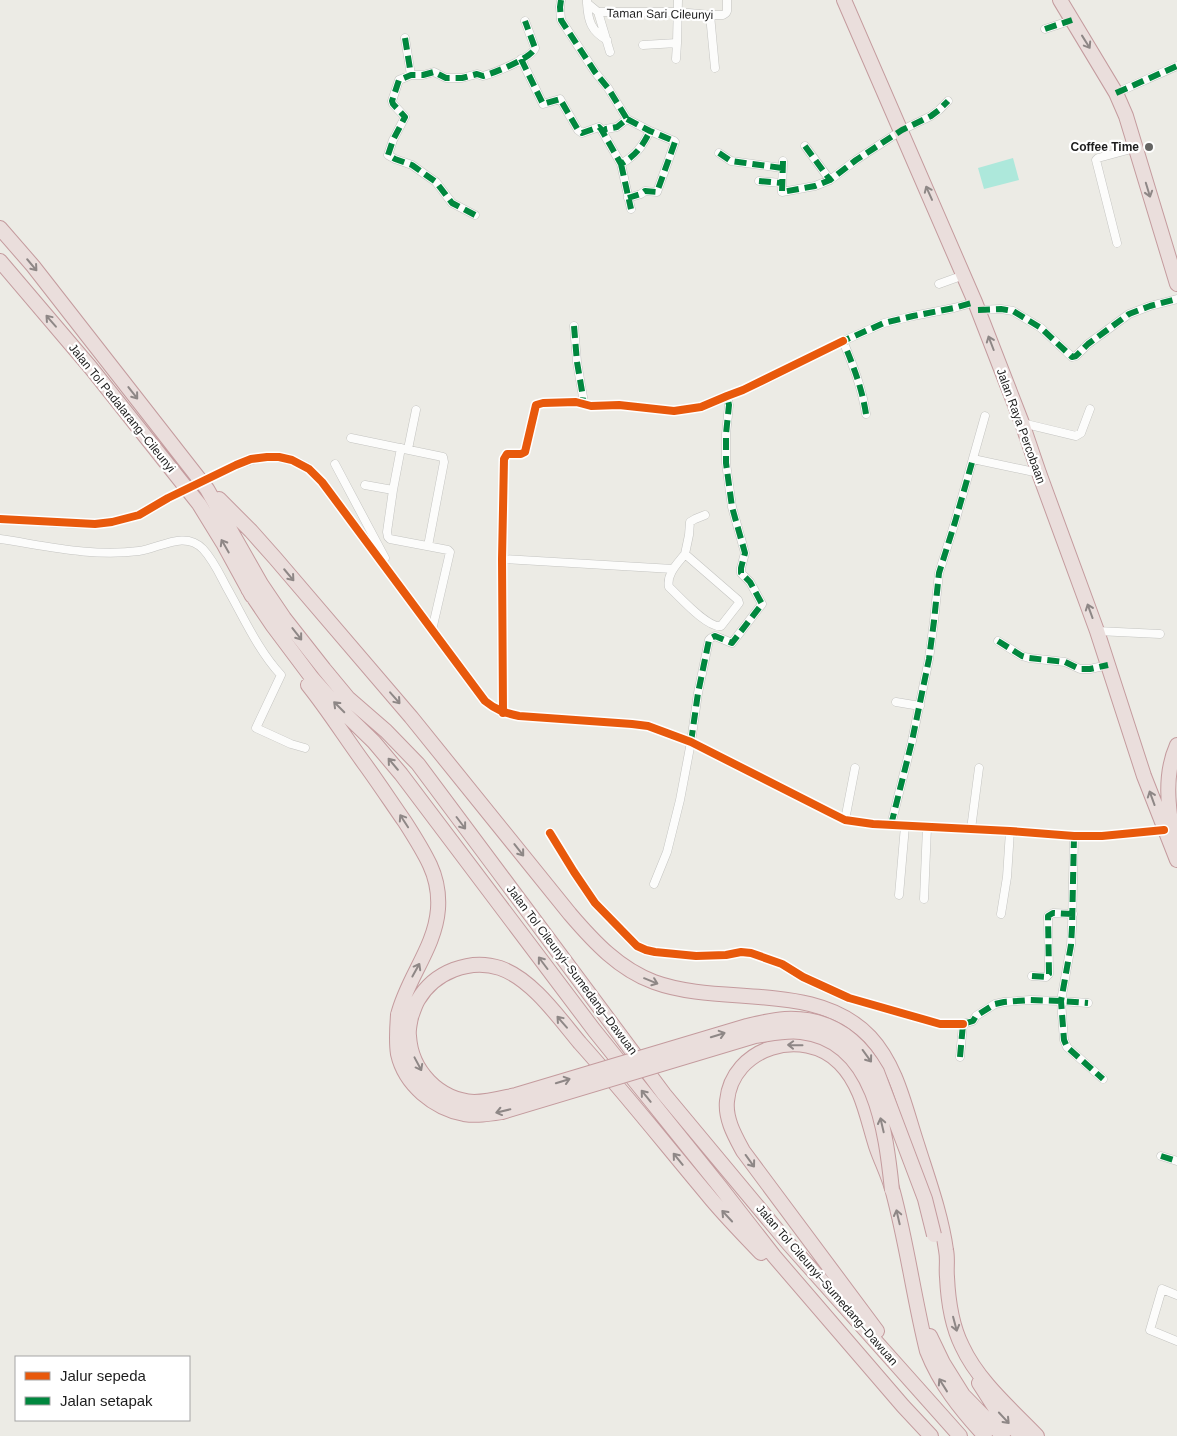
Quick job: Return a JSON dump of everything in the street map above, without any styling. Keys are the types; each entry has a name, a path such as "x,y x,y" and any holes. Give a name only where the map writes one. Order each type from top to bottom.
{"highway":[{"name":"Jalan Raya Percobaan","path":"844,0 977,306 1022,423 1097,631 1144,776 1171,825 1177,860"},
{"path":"1060,0 1116,93 1126,116 1177,284"},
{"name":"Jalan Tol Padalarang–Cileunyi","path":"0,228 33,266 207,489"},
{"name":"Jalan Tol Padalarang–Cileunyi","path":"0,261 91,368 199,504 248,589"},
{"path":"207,489 276,558 422,730 570,914 609,956 636,974 672,988 794,1001 834,1011 857,1024 872,1038 894,1077 938,1212 946,1249 947,1276 952,1313 962,1346 986,1396 1021,1436"},
{"name":"Jalan Tol Cileunyi–Sumedang–Dawuan","path":"207,489 261,584 284,618 324,669 348,698 386,731 418,764 664,1094 788,1243 960,1436"},
{"path":"248,589 269,635 316,695 381,787 421,847 431,867 437,887 438,908 434,932 402,1000 412,1051 426,1078 438,1090 454,1098 474,1102 494,1100 747,1026 785,1019 806,1020 826,1025 844,1034 859,1046 870,1059 884,1088 925,1199 941,1261 947,1276"},
{"name":"Jalan Tol Cileunyi–Sumedang–Dawuan","path":"248,589 312,678 336,705 374,742 401,774 594,1030 774,1256 931,1436"},
{"path":"1171,825 1168,793 1169,773 1177,745"},
{"path":"1144,776 1155,779 1169,773"},
{"path":"903,1406 709,1197 626,1096 547,1004 529,987 516,976 501,968 488,965 469,965 452,970 425,990 404,1016 396,1037 398,1056 415,1088 446,1109 465,1114 482,1115 502,1112 755,1036 780,1032 800,1032 820,1036 837,1044 851,1056 862,1070 878,1108 886,1142 892,1190 924,1342 932,1364 946,1390 985,1436"},
{"path":"892,1190 858,1091 850,1075 834,1058 814,1047 798,1044 780,1045 763,1050 749,1060 738,1072 730,1086 727,1102 730,1125 743,1151 934,1408"},
{"path":"914,1291 926,1329 952,1379 963,1394 1003,1436"},
{"path":"962,1346 984,1379 1037,1436"}],"street":[{"path":"561,0 561,20 627,119 674,141 675,144 657,192 645,191 628,198"},
{"path":"676,60 678,0"},
{"name":"Taman Sari Cileunyi","path":"587,2 598,12 678,12 710,16 726,13 727,0"},
{"path":"587,2 588,13 594,31 607,40"},
{"path":"598,12 610,52"},
{"path":"710,16 715,68"},
{"path":"1045,29 1072,20"},
{"path":"475,215 452,203 436,182 426,175 388,155 405,117 392,102 397,82 411,75 423,75 434,72 446,78 462,78 477,74 483,76 521,59 533,53 536,48 525,21"},
{"path":"405,38 411,75"},
{"path":"643,45 677,43"},
{"path":"521,59 543,104 560,99 578,130 582,133 599,127 603,132 621,164 631,209"},
{"path":"1116,93 1177,66"},
{"path":"718,153 731,161 783,164 782,192 815,186 830,180 856,160 902,130 931,116 948,101"},
{"path":"603,132 618,127 627,119"},
{"path":"621,164 642,147 650,131"},
{"path":"805,146 830,180"},
{"path":"1117,243 1096,160 1135,148"},
{"path":"759,181 781,183"},
{"path":"939,284 964,275"},
{"path":"503,713 502,559 505,455 525,452 536,406 543,403 565,402 591,406 620,404 674,411 701,407 743,390 884,323 954,308 977,306 1014,311 1041,328 1072,357 1076,356 1088,344 1129,314 1177,299"},
{"path":"574,326 577,362 583,396 582,404"},
{"path":"843,341 864,397 866,414"},
{"path":"654,884 667,852 680,800 709,640 715,636 732,643 762,604 750,582 741,573 745,553 732,507 726,463 729,405 727,396"},
{"path":"1022,423 1076,436 1081,433 1090,409"},
{"path":"416,410 393,490 387,532 390,539 448,550 450,552 432,630"},
{"path":"891,825 920,706 930,650 939,573 985,416"},
{"path":"351,438 405,448 444,459 428,546"},
{"path":"0,518 95,524 112,522 139,515 168,498 251,459 279,457 292,460 309,469 322,482 485,701 503,713 519,716 641,725 691,742 845,820 855,822 1074,836 1102,836 1171,825"},
{"path":"973,459 1039,473"},
{"path":"335,464 395,578"},
{"path":"365,485 393,490"},
{"path":"685,554 738,600 739,603 721,626 715,626 708,622 669,587 668,578 685,554 690,522 706,515"},
{"path":"0,539 90,553 143,550 176,540 186,540 197,544 215,565 258,646 281,675 256,728 291,744 305,748"},
{"path":"502,559 673,569"},
{"path":"1097,631 1160,634"},
{"path":"998,641 1022,656 1029,658 1065,662 1080,669 1108,665"},
{"path":"896,702 920,706"},
{"path":"845,820 855,768"},
{"path":"971,829 980,768"},
{"path":"900,895 905,826"},
{"path":"924,899 927,827"},
{"path":"1001,914 1007,877 1010,831"},
{"path":"550,833 595,903 637,946 646,950 696,956 726,955 741,952 751,953 782,964 803,978 849,998 940,1024 963,1024 973,1021 976,1016 994,1004 1030,1000 1061,1000 1088,1003"},
{"path":"1074,836 1071,946 1061,1000 1064,1040 1067,1047 1103,1079"},
{"path":"1032,976 1046,977 1049,974 1048,916 1053,913 1073,914"},
{"path":"960,1058 963,1024"},
{"path":"1161,1156 1177,1161"},
{"path":"1177,1295 1162,1289 1150,1330 1177,1341"}],"shaded area":[{"path":"1013,158 1019,180 984,189 978,168"}],"marked path":[{"path":"561,0 561,20 627,119 617,127 606,129 603,132"},
{"path":"1045,29 1072,20"},
{"path":"475,215 452,203 436,182 412,165 388,155 393,140 405,117 392,101 399,80 411,75 423,75 434,72 446,78 462,78 477,74 483,76 527,56 535,48 525,21"},
{"path":"405,38 411,75"},
{"path":"521,59 543,104 560,99 578,130 582,133 599,127 621,164 638,150 650,131"},
{"path":"1116,93 1177,66"},
{"path":"783,161 782,192 815,186 830,180 856,160 902,130 931,116 948,101"},
{"path":"627,119 675,142 657,192 645,191 628,198"},
{"path":"805,146 830,180"},
{"path":"719,153 731,161 782,168"},
{"path":"621,164 631,209"},
{"path":"759,181 781,183"},
{"path":"978,310 1001,309 1013,311 1041,328 1072,357 1076,356 1088,344 1129,314 1177,299"},
{"path":"866,414 857,377 843,341 884,323 975,302"},
{"path":"574,326 577,362 583,397 582,404 587,405"},
{"path":"691,742 698,693 709,640 715,636 732,643 762,604 750,582 741,573 745,553 732,507 726,463 729,405 727,396"},
{"path":"891,825 912,741 929,659 939,573 973,459"},
{"path":"998,641 1022,656 1029,658 1065,662 1080,669 1108,665"},
{"path":"1074,836 1071,945 1061,1001 1064,1040 1067,1047 1103,1079"},
{"path":"1032,976 1046,977 1049,974 1048,916 1053,913 1073,914"},
{"path":"960,1057 963,1024 973,1021 976,1016 995,1004 1030,1000 1088,1003"},
{"path":"1161,1156 1177,1161"}],"cycle path":[{"path":"503,713 502,559 504,459 507,454 521,454 525,452 536,405 576,402 591,406 619,405 674,411 701,407 743,390 843,341"},
{"path":"0,519 95,524 112,522 139,515 168,498 251,459 279,457 292,460 309,469 322,482 485,701 501,711 519,716 648,726 691,742 845,820 873,824 1074,836 1102,836 1164,830"},
{"path":"550,833 595,903 637,946 655,952 696,956 726,955 741,952 751,953 782,964 803,977 849,998 940,1024 963,1024"}],"place":[{"name":"Coffee Time","path":"1149,147"}]}
